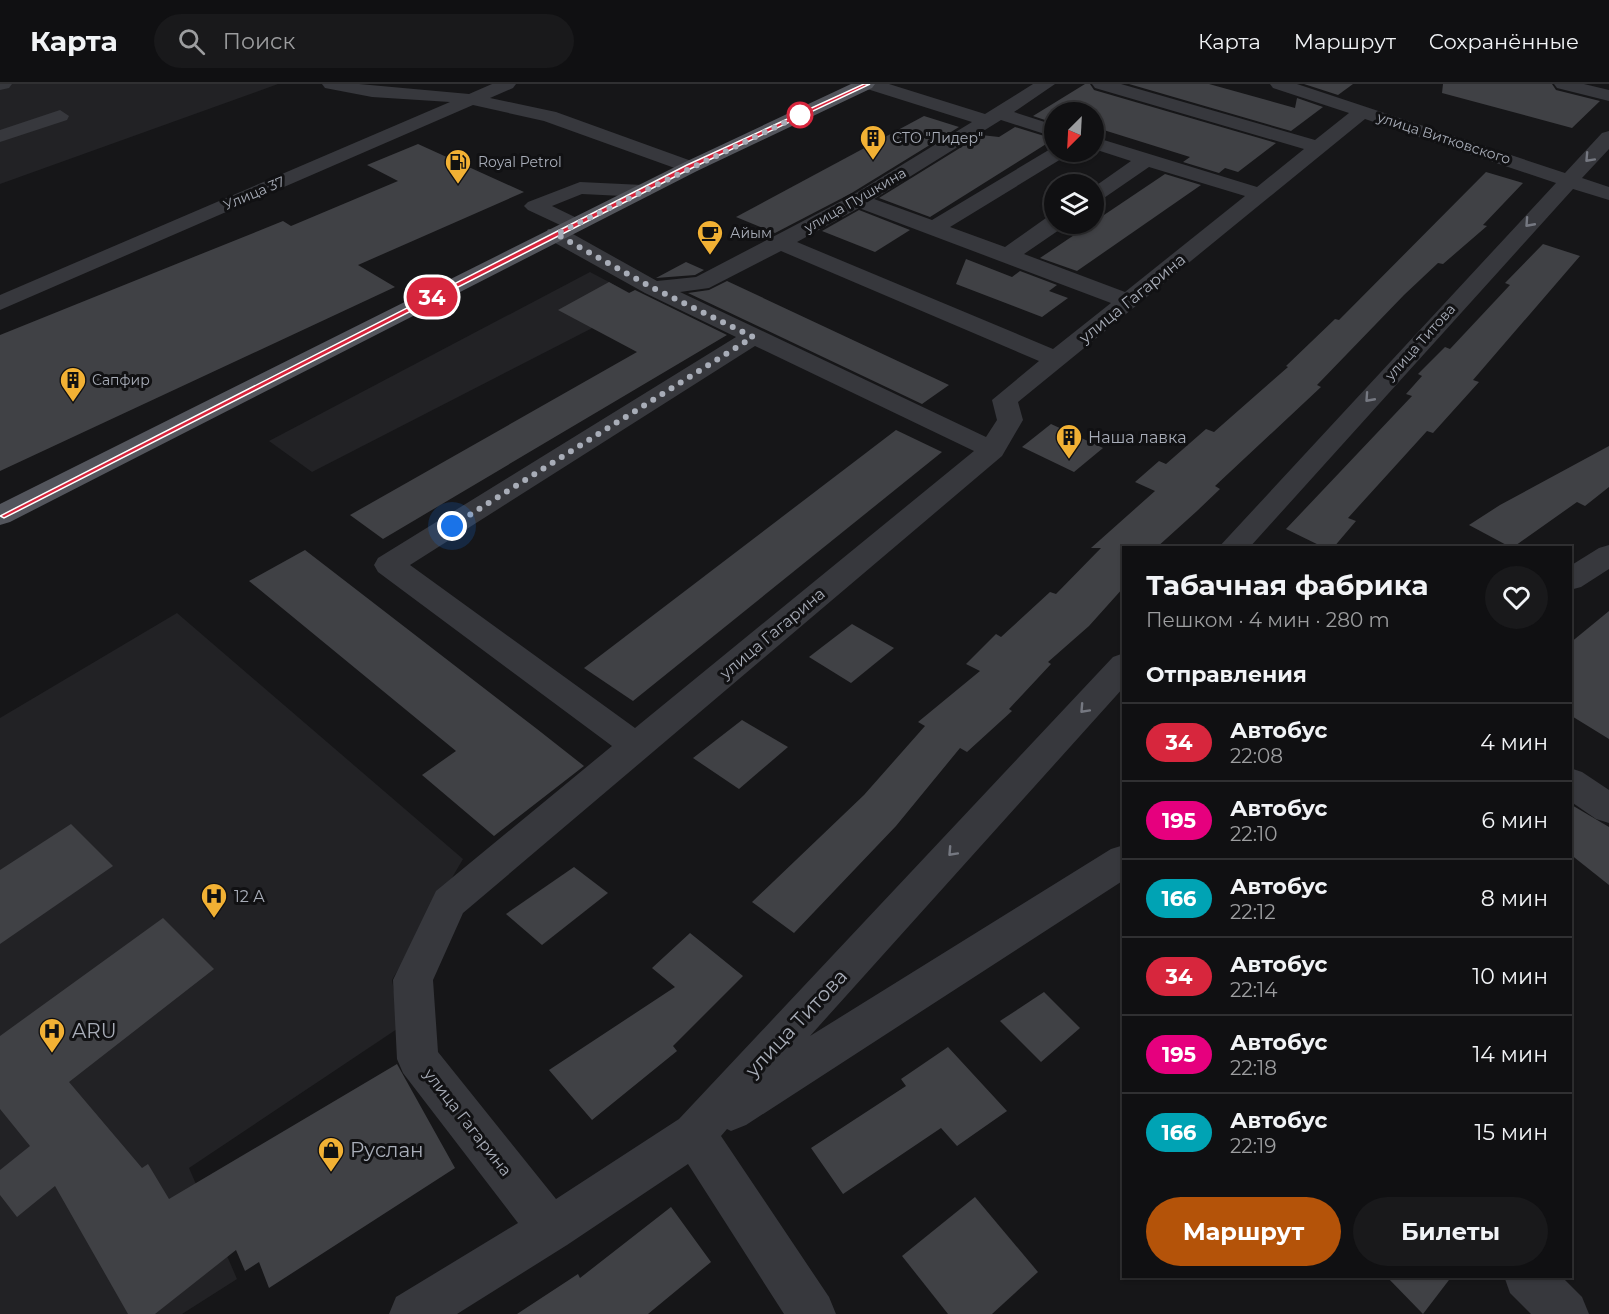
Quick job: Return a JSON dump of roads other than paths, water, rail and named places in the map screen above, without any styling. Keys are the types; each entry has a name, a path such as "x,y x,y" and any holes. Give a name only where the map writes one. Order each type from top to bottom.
{"main road":[{"path":"0,516 690,167 868,84"}],"street":[{"path":"331,84 372,92 460,97 549,116 690,167"},
{"path":"395,84 422,96"},
{"path":"460,97 489,84"},
{"name":"Улица 37","path":"0,303 507,84"},
{"path":"868,84 1044,129"},
{"name":"улица Пушкина","path":"653,288 701,283 780,243 858,200 1046,84"},
{"path":"1101,84 1318,147"},
{"name":"улица Витковского","path":"1279,84 1609,194"},
{"path":"1563,84 1609,96"},
{"name":"улица Гагарина","path":"551,1229 418,1059 413,980 449,902 992,450 1010,420 1005,400 1363,111"},
{"path":"0,136 60,116"},
{"name":"улица Титова","path":"1235,546 1609,137"},
{"path":"1104,146 1259,194"},
{"path":"1104,189 1147,159"},
{"path":"934,228 1044,161"},
{"path":"643,191 580,188 535,206 565,230 653,288 992,450"},
{"path":"858,200 1128,301"},
{"path":"1007,256 1044,230"},
{"path":"780,243 1056,358"},
{"path":"636,746 389,565 753,337"},
{"path":"1572,579 1609,555"},
{"name":"улица Титова","path":"413,1314 551,1229 694,1134 1122,668"},
{"path":"1572,783 1609,809"},
{"path":"812,1314 694,1134 1119,870"},
{"path":"1529,1278 1566,1314"}],"place":[{"name":"СТО \"Лидер\"","path":"873,161"},
{"name":"Royal Petrol","path":"458,185"},
{"name":"Айым","path":"710,256"},
{"name":"Сапфир","path":"73,403"},
{"name":"Наша лавка","path":"1069,460"},
{"name":"12 А","path":"214,919"},
{"name":"ARU","path":"52,1054"},
{"name":"Руслан","path":"331,1173"}]}
